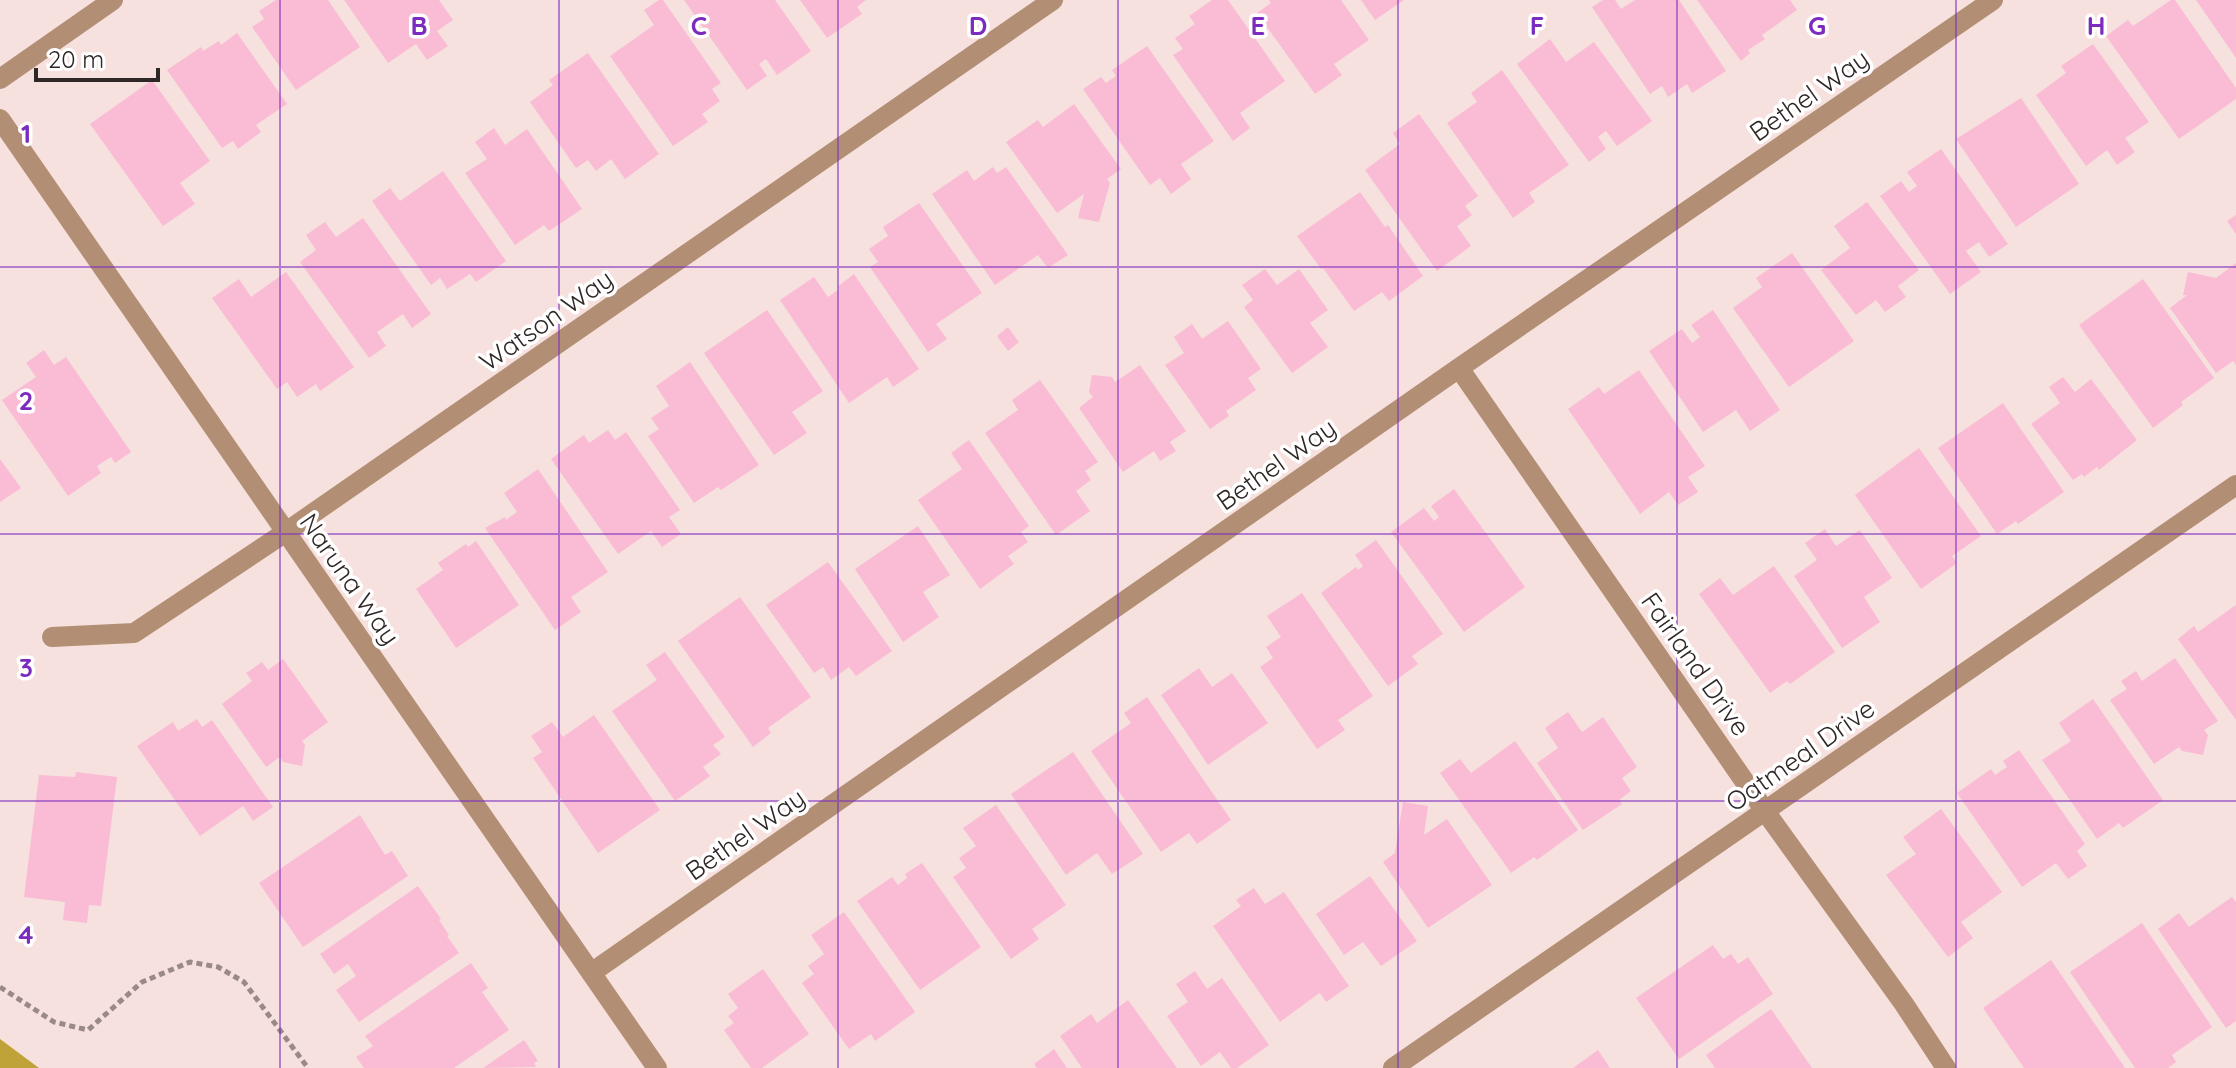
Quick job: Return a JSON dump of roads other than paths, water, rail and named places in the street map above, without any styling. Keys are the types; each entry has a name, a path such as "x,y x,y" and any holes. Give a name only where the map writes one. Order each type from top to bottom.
{"street":[{"path":"0,79 113,0"},
{"name":"Watson Way","path":"52,637 134,633 286,532 1053,0"},
{"name":"Bethel Way","path":"591,973 1993,0"},
{"name":"Naruna Way","path":"0,119 657,1068"},
{"name":"Fairland Drive","path":"1459,368 1946,1068"},
{"name":"Oatmeal Drive","path":"1393,1068 2236,485"}]}
